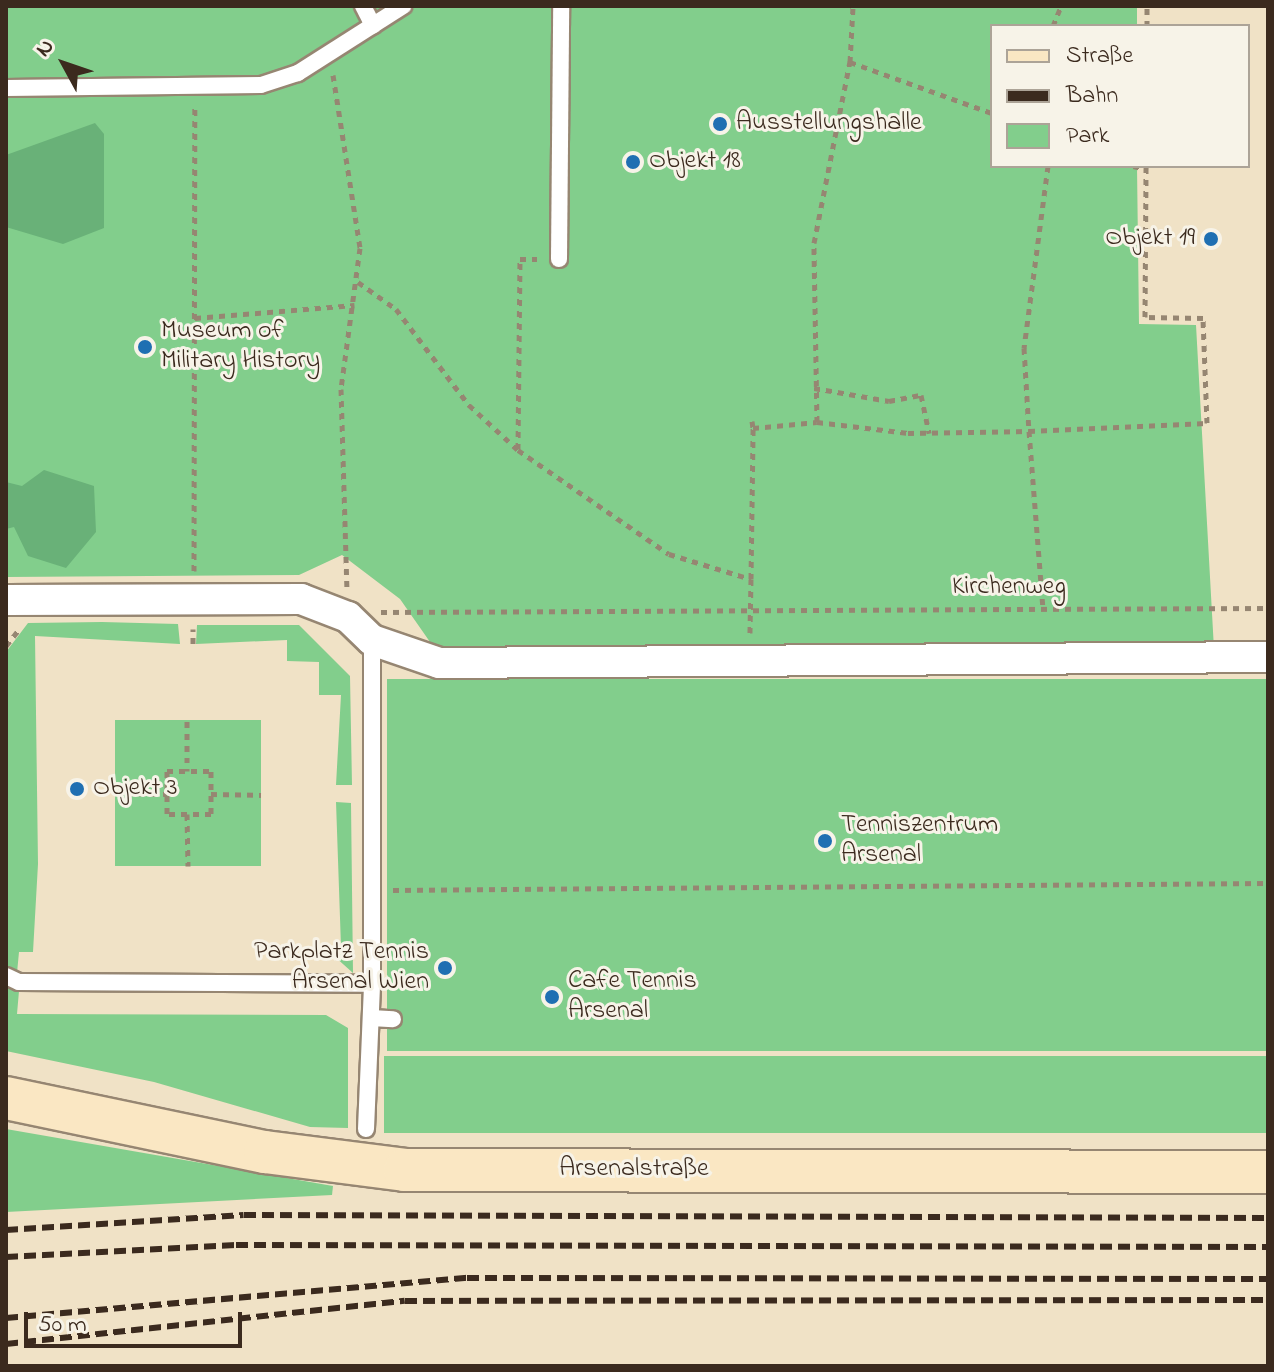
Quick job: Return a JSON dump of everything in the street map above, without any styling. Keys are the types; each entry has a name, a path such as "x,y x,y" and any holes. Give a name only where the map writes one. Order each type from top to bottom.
{"main road":[{"name":"Arsenalstraße","path":"6,1098 265,1152 405,1170 1268,1172"}],"street":[{"path":"16,610 194,599 301,599 348,617 372,640 439,663 1268,657"}],"lane":[{"path":"363,6 373,26"},
{"path":"6,88 261,85 325,57 403,6"},
{"path":"559,259 561,6"},
{"path":"366,1129 372,984 372,640"},
{"path":"6,976 19,982 372,984"},
{"path":"371,1018 393,1019"}],"path":[{"path":"817,422 814,388 814,243 850,62 853,6"},
{"path":"325,57 350,152 358,282 340,419 348,617"},
{"path":"850,62 990,112"},
{"path":"194,599 195,88"},
{"path":"1043,608 1024,348 1048,168"},
{"path":"751,607 753,424 817,422 929,433 1207,423 1203,318 1145,317 1146,168"},
{"path":"518,450 520,259 559,259"},
{"path":"358,282 396,309 469,405 518,450 669,554 751,579"},
{"path":"195,318 354,305"},
{"path":"814,388 889,401 921,395 929,433"},
{"name":"Kirchenweg","path":"348,617 408,607 1268,608"},
{"path":"6,646 16,610"},
{"path":"187,721 187,771"},
{"path":"167,771 187,771 211,771 211,814 167,814 167,771"},
{"path":"115,793 167,794"},
{"path":"211,794 261,795"},
{"path":"187,814 188,866"},
{"path":"372,891 1268,883"}],"green space":[{"path":"6,6 1137,6 1137,24 990,24 990,168 1137,168 1139,324 1196,325 1214,649 448,649 430,642 400,599 342,555 299,575 6,577"},
{"path":"95,123 104,134 104,228 63,244 6,227 6,155"},
{"path":"44,470 94,486 96,532 66,568 28,556 14,527 6,529 6,482 22,486"},
{"path":"28,623 178,624 180,644 35,636 38,864 33,952 19,952 17,973 6,965 6,652"},
{"path":"197,625 299,625 350,676 352,785 336,785 341,695 319,695 319,662 287,661 287,640 196,644"},
{"name":"Tenniszentrum Arsenal","path":"387,679 1268,679 1268,1051 387,1051"},
{"path":"115,720 261,720 261,866 115,866"},
{"path":"336,802 351,803 353,973 324,947 341,947"},
{"path":"6,987 19,991 17,1014 326,1015 348,1028 348,1128 310,1127 154,1082 6,1051"},
{"path":"384,1056 1268,1056 1268,1133 384,1133"},
{"path":"6,1129 333,1186 332,1195 6,1212"}],"railway":[{"path":"6,1230 244,1215 1268,1218"},
{"path":"6,1257 236,1245 1268,1247"},
{"path":"6,1318 467,1278 1268,1279"},
{"path":"6,1344 405,1301 1268,1300"}],"place":[{"name":"Ausstellungshalle","path":"720,124"},
{"name":"Objekt 18","path":"633,162"},
{"name":"Objekt 19","path":"1211,239"},
{"name":"Museum of Military History","path":"145,347"},
{"name":"Objekt 3","path":"77,789"},
{"name":"Tenniszentrum Arsenal","path":"825,841"},
{"name":"Parkplatz Tennis Arsenal Wien","path":"445,968"},
{"name":"Cafe Tennis Arsenal","path":"552,997"}]}
